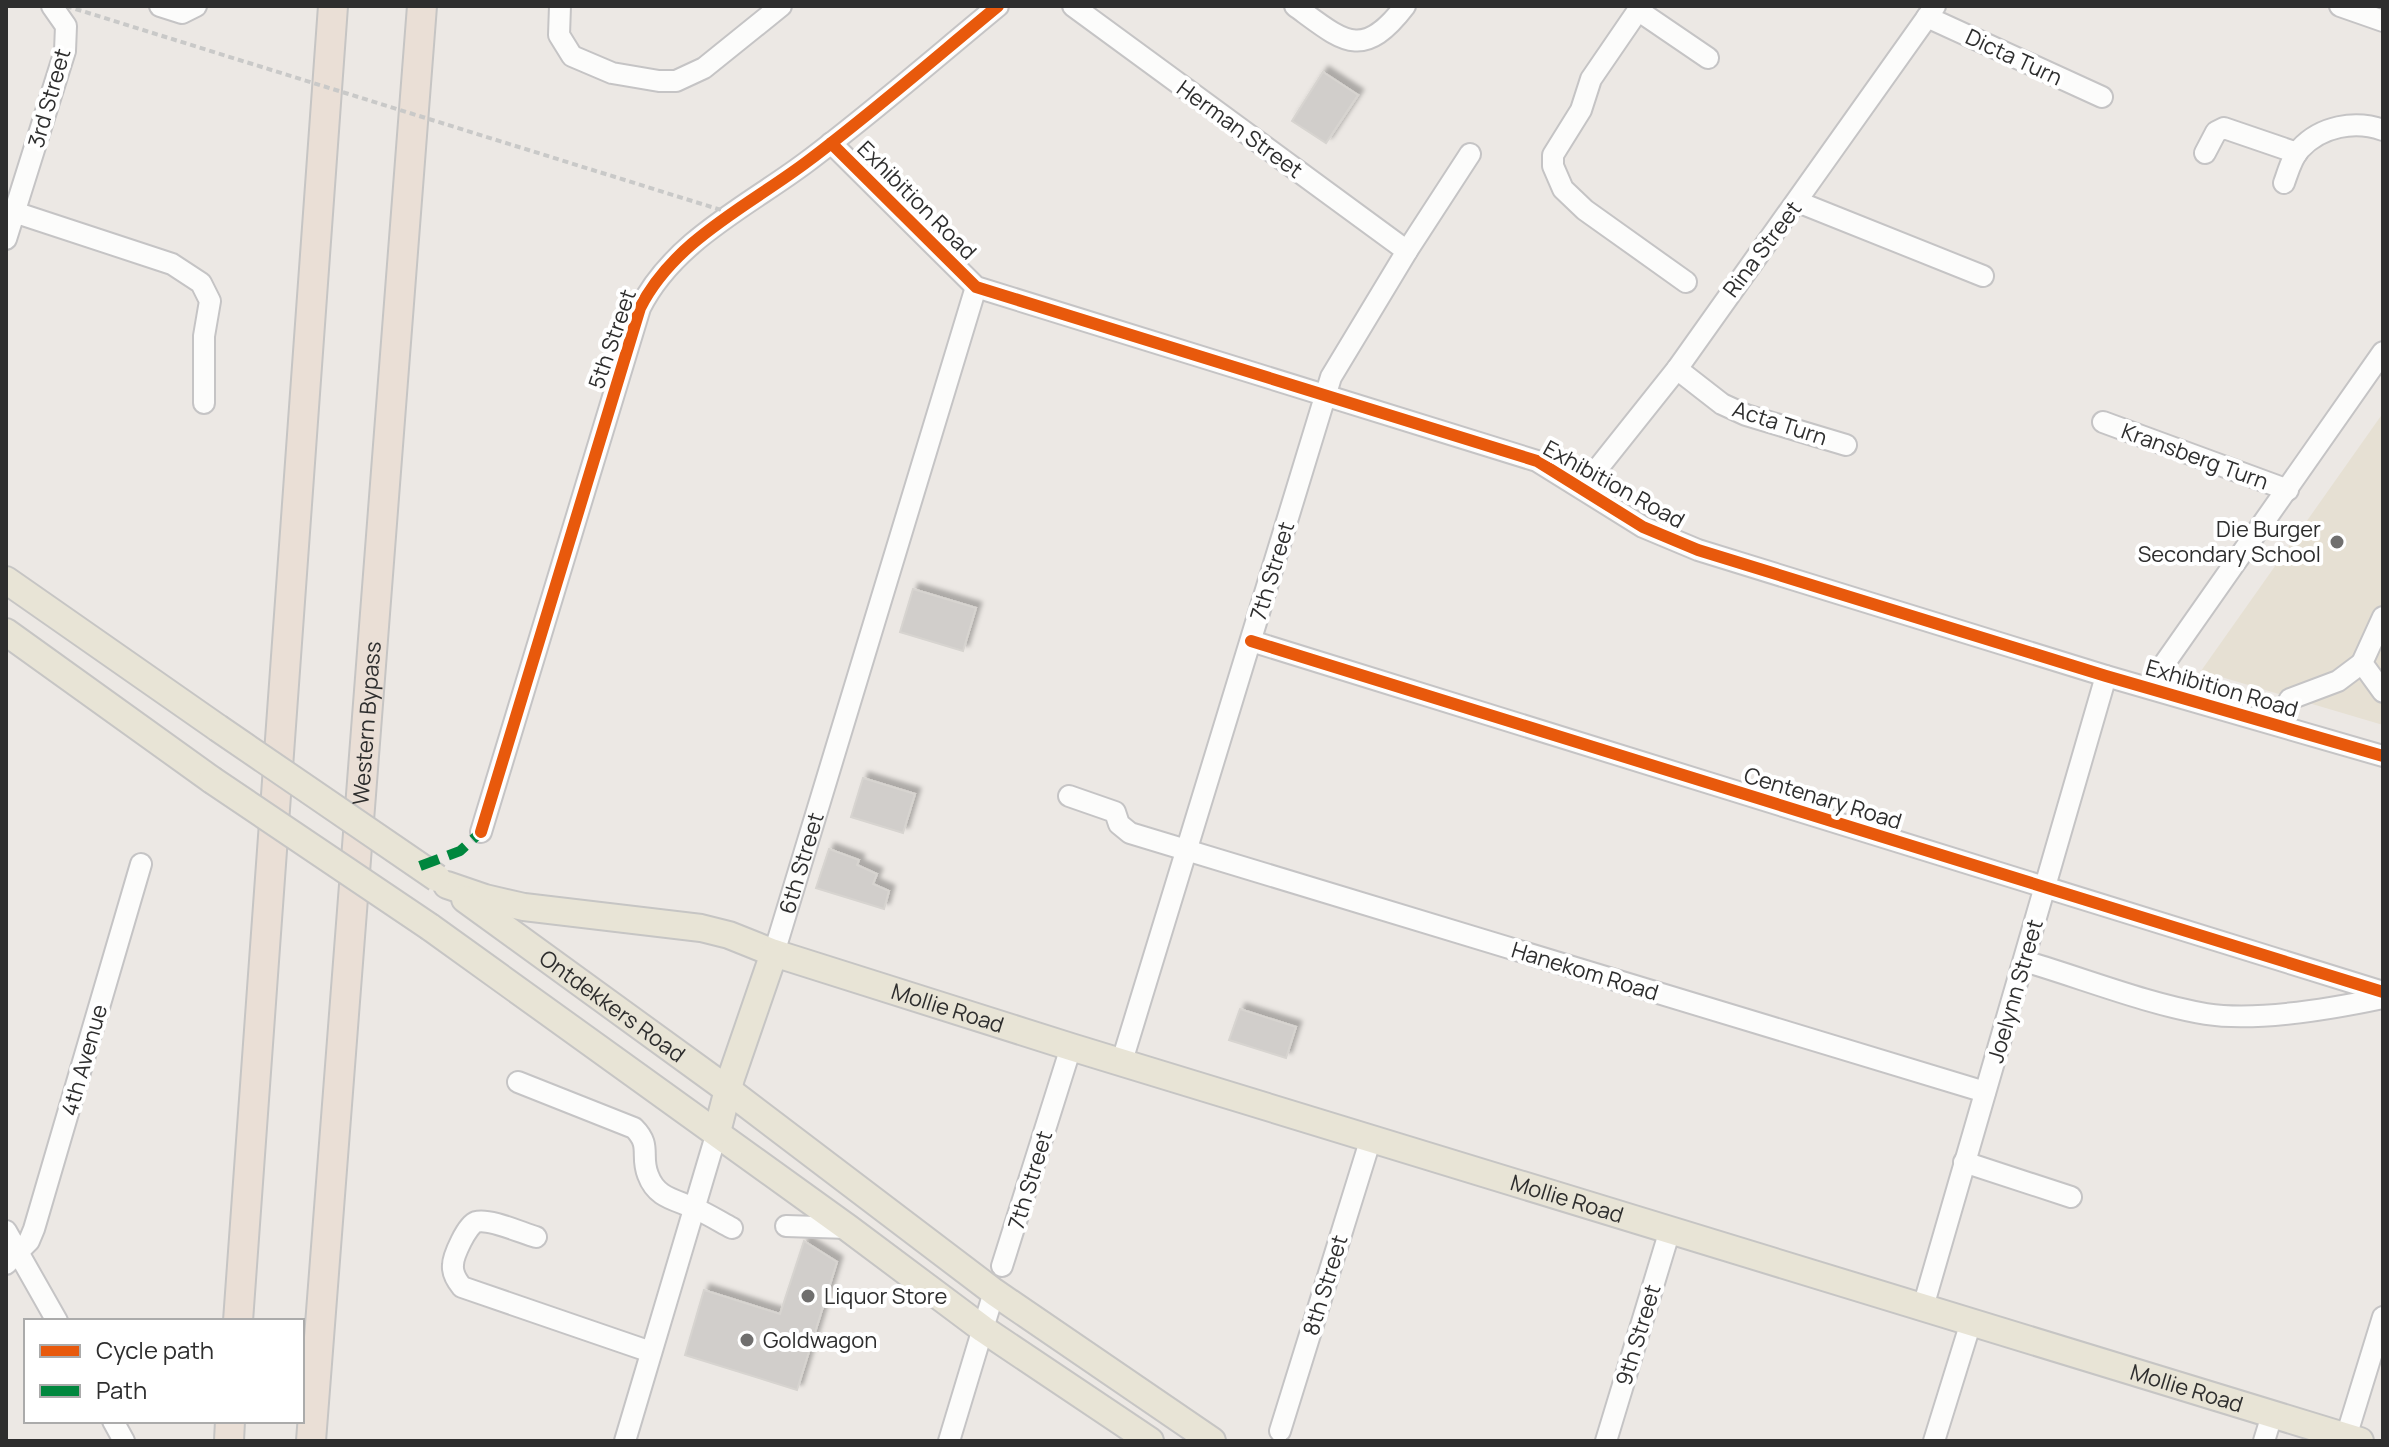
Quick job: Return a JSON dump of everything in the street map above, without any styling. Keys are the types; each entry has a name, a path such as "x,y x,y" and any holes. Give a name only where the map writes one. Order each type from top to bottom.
{"highway":[{"path":"238,1319 333,6"},
{"name":"Western Bypass","path":"311,1441 422,6"}],"main road":[{"name":"Ontdekkers Road","path":"6,580 442,882 728,1090 994,1292 1212,1441"},
{"name":"Ontdekkers Road","path":"6,632 212,780 430,927 717,1132 983,1329 1150,1441"},
{"name":"Mollie Road","path":"442,882 485,898 524,907 701,928 729,935 774,953 1071,1047 2353,1439"},
{"name":"6th Street","path":"717,1132 774,953"}],"street":[{"name":"3rd Street","path":"6,239 65,51 66,26 52,6"},
{"path":"160,6 182,13 196,6"},
{"path":"560,6 559,35 572,56 612,73 676,81 704,68 781,6"},
{"name":"5th Street","path":"481,832 640,308 654,281 671,262 831,143 998,6"},
{"name":"Herman Street","path":"1073,6 1407,251"},
{"path":"1295,6 1335,34 1350,41 1362,41 1381,33 1405,6"},
{"path":"2340,6 2383,21"},
{"path":"1686,282 1585,210 1563,189 1553,166 1553,155 1581,110 1591,79 1640,8 1708,58"},
{"name":"Dicta Turn","path":"1931,12 2102,97"},
{"name":"Rina Street","path":"1583,487 1677,369 1931,12"},
{"path":"2284,183 2300,148 2336,127 2359,124 2383,130"},
{"path":"2205,153 2216,132 2224,128 2297,153"},
{"name":"Exhibition Road","path":"831,143 976,287 1537,461 1671,541 2106,676 2383,756"},
{"name":"7th Street","path":"1122,1061 1325,395 1340,361 1470,154"},
{"path":"1798,202 1983,276"},
{"path":"14,212 172,264 201,283 210,301 204,336 204,403"},
{"name":"6th Street","path":"774,953 976,287"},
{"path":"2148,687 2383,352"},
{"name":"Acta Turn","path":"1677,369 1722,404 1746,415 1846,445"},
{"name":"Kransberg Turn","path":"2103,422 2288,490"},
{"path":"2276,724 2290,699 2338,681 2362,663 2383,617"},
{"name":"Centenary Road","path":"1251,641 2383,995"},
{"path":"2362,663 2383,692"},
{"name":"Joelynn Street","path":"1923,1307 2106,676"},
{"name":"Hanekom Road","path":"1069,796 1115,812 1125,831 1985,1092"},
{"name":"4th Avenue","path":"12,1258 29,1241 34,1229 141,864"},
{"name":"Centenary Road","path":"2024,961 2208,1014 2257,1016 2383,995"},
{"name":"7th Street","path":"1002,1266 1071,1047"},
{"path":"518,1082 634,1128 645,1144 645,1165 654,1188 667,1198 732,1228"},
{"name":"6th Street","path":"625,1441 717,1132"},
{"name":"8th Street","path":"1280,1431 1371,1138"},
{"path":"1964,1162 2071,1197"},
{"path":"536,1237 486,1221 475,1222 467,1227 452,1265 455,1279 462,1287 651,1352"},
{"name":"9th Street","path":"1606,1441 1670,1230"},
{"path":"6,1231 12,1258 56,1319"},
{"path":"949,1441 994,1292"},
{"path":"2353,1439 2383,1317"},
{"path":"1934,1441 1971,1322"},
{"path":"2264,1441 2272,1415"},
{"path":"114,1423 124,1441"}],"path":[{"path":"66,6 734,214"}],"shaded area":[{"name":"Die Burger Secondary School","path":"2383,413 2383,725 2201,671"}],"building":[{"path":"1323,72 1358,95 1326,143 1292,121"},
{"path":"913,589 976,608 963,651 900,632"},
{"path":"863,778 915,794 903,833 851,817"},
{"path":"829,849 859,860 857,865 877,874 873,884 889,891 884,909 816,888"},
{"path":"1240,1009 1296,1027 1286,1058 1229,1040"},
{"path":"804,1241 837,1262 797,1390 685,1355 704,1290 780,1314"}],"marked path":[{"path":"420,866 460,851 481,832"}],"cycle path":[{"path":"481,832 640,308 655,284 693,243 832,142 998,6"},
{"path":"831,143 976,287 1537,461 1643,527 1698,550 2106,676 2383,756"},
{"path":"1251,641 2383,992"}],"place":[{"name":"Die Burger Secondary School","path":"2337,542"},
{"name":"Liquor Store","path":"808,1296"},
{"name":"Goldwagon","path":"747,1340"}]}
